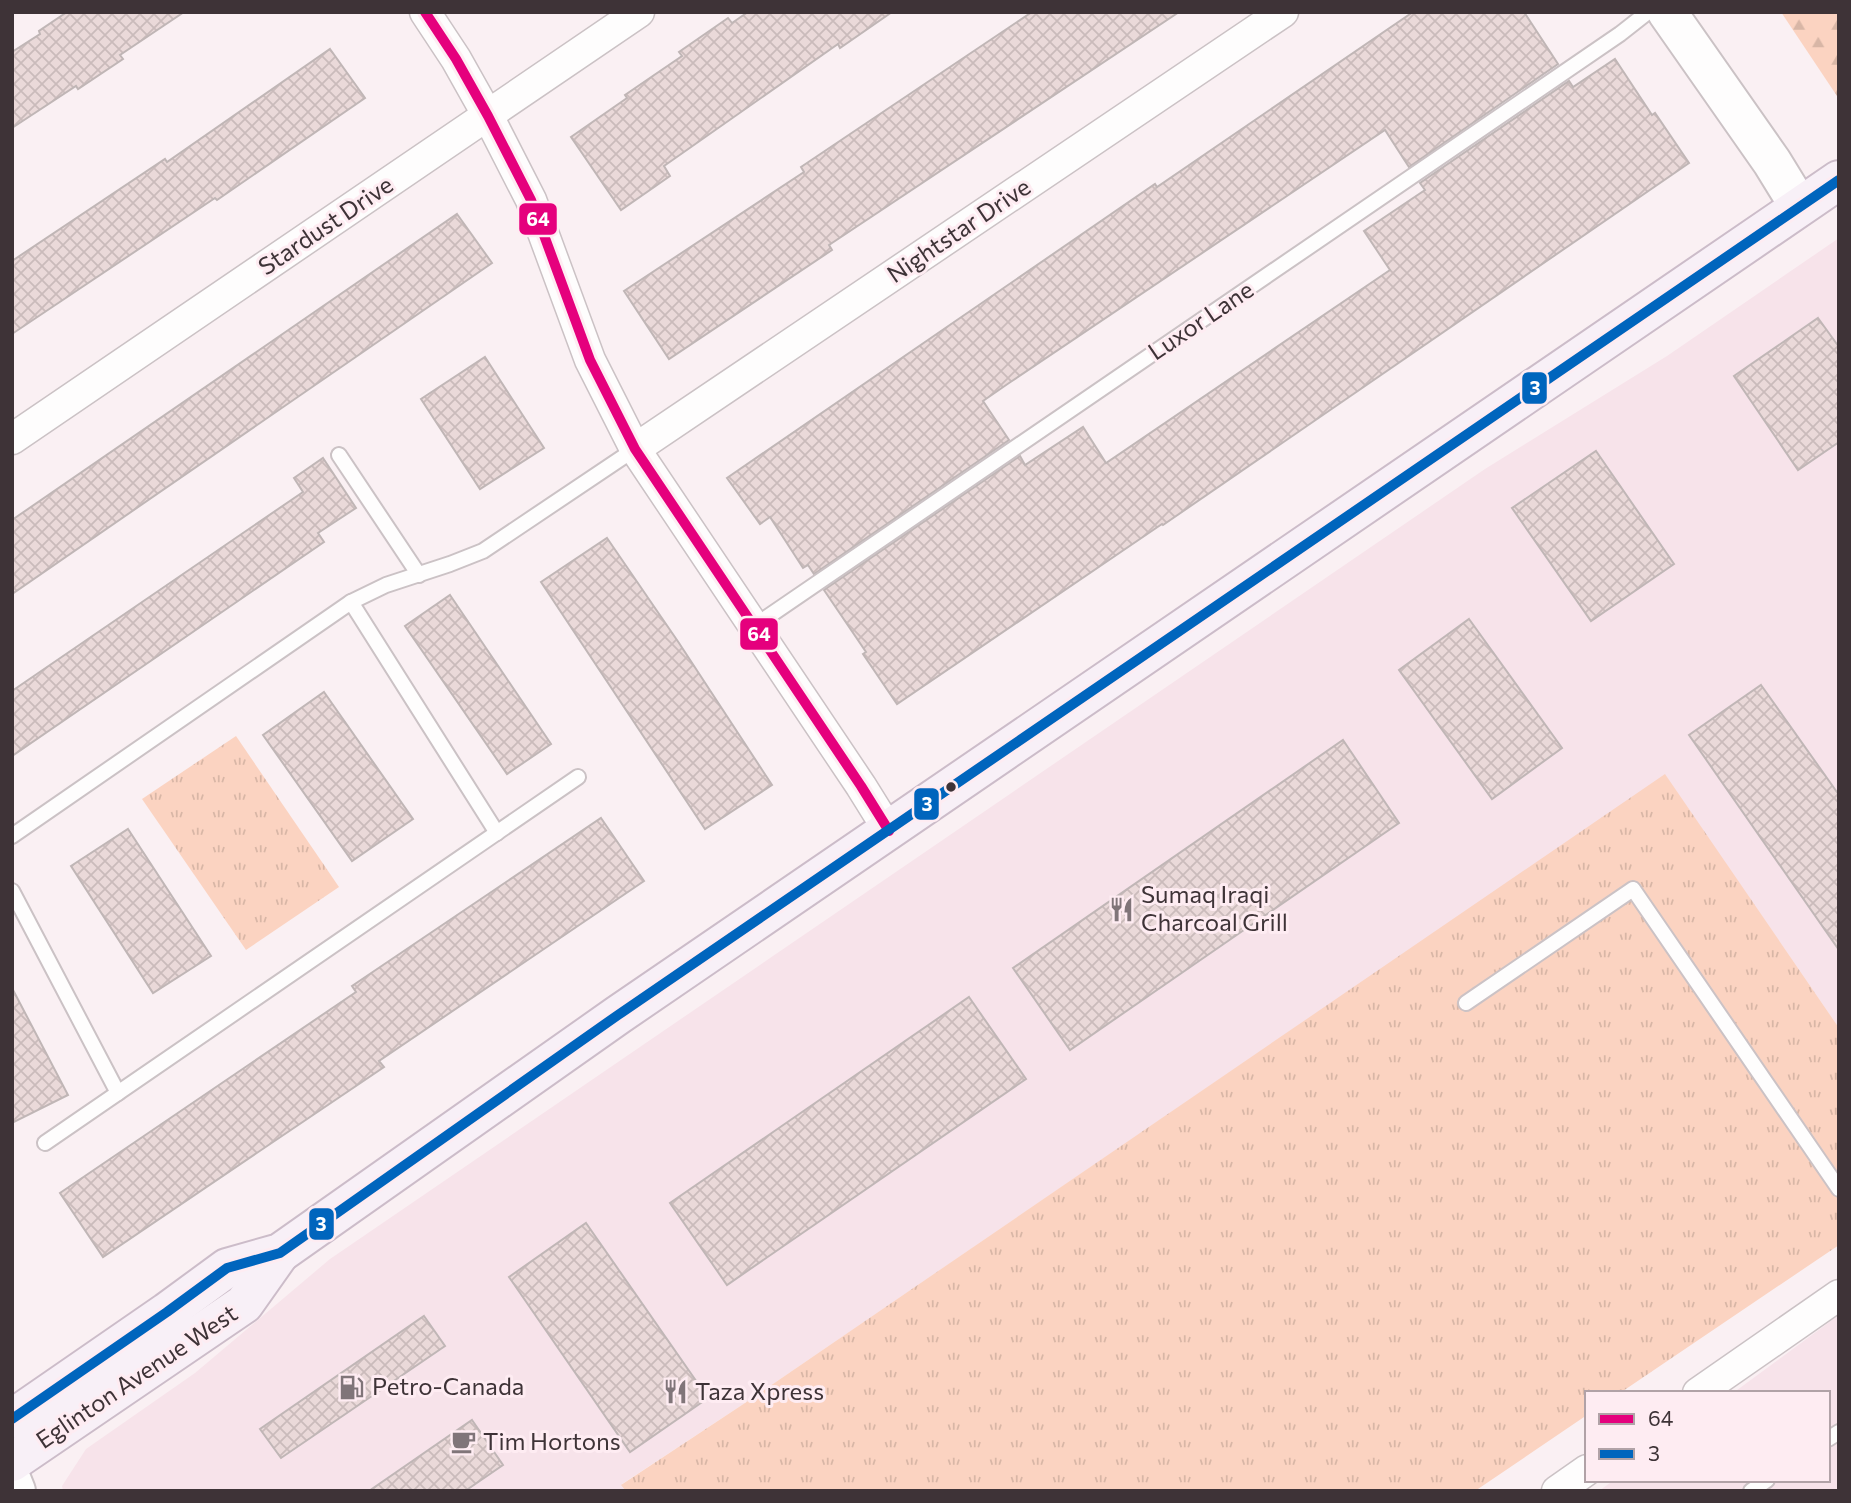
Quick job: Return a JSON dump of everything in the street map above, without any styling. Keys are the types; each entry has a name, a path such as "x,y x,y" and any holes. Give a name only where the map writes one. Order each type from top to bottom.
{"main road":[{"name":"Eglinton Avenue West","path":"12,1419 227,1268 280,1252 618,1015 1839,180"},
{"name":"Eglinton Avenue West","path":"12,1462 244,1304 280,1252"}],"street":[{"path":"425,12 456,59 531,200 590,360 635,449 889,831"},
{"name":"Stardust Drive","path":"12,439 639,12"},
{"name":"Nightstar Drive","path":"635,449 1283,12"},
{"path":"1667,12 1800,206"},
{"path":"1701,1391 1839,1295"},
{"path":"1557,1491 1585,1471"},
{"path":"12,1481 16,1491"}],"lane":[{"name":"Luxor Lane","path":"753,627 1620,34 1648,12"},
{"path":"12,836 351,602 386,585 483,551 635,449"},
{"path":"339,455 419,575"},
{"path":"351,602 497,832"},
{"path":"46,1143 579,777"},
{"path":"1466,1003 1633,889 1839,1189"},
{"path":"12,891 118,1093"}],"shaded area":[{"path":"1839,238 1839,1028 1665,775 751,1399 622,1484 626,1491 63,1491 62,1486 86,1449 195,1373 330,1259 1485,469 1667,356"},
{"path":"1839,1315 1839,1491 1599,1491 1611,1482 1830,1482 1830,1391 1736,1391"}],"green space":[{"path":"1781,12 1839,12 1839,99"},
{"path":"236,736 339,887 246,950 142,799"},
{"path":"1665,774 1839,1028 1839,1245 1623,1391 1585,1391 1585,1416 1475,1491 626,1491 621,1485"}],"building":[{"path":"67,12 184,12 120,55 123,59 12,128 12,52"},
{"path":"748,12 892,12 840,48 838,44 664,166 670,176 621,210 571,137 682,56 679,52 728,18 732,23"},
{"path":"1032,12 1179,12 829,245 832,250 669,359 624,291 804,172 801,167"},
{"path":"1413,12 1524,12 1558,64 1409,167 1385,130 1009,383 983,401 1009,440 814,574 808,565 803,568 770,517 760,524 727,478 1155,184 1157,187"},
{"path":"330,49 365,98 217,200 215,198 12,334 12,261 165,159 167,162"},
{"path":"1615,59 1652,115 1655,113 1689,163 1163,525 897,704 824,590 1020,456 1025,465 1083,427 1106,463 1390,270 1364,231 1425,190 1420,183 1569,81 1573,87"},
{"path":"457,214 492,263 12,594 12,520"},
{"path":"1818,318 1839,347 1839,442 1798,470 1734,376"},
{"path":"485,357 544,448 480,489 421,399"},
{"path":"1596,451 1674,564 1591,621 1512,508"},
{"path":"323,458 356,508 318,533 324,542 12,756 12,691 303,492 294,478"},
{"path":"607,538 772,785 705,829 541,582"},
{"path":"450,595 551,744 507,774 405,626"},
{"path":"1469,619 1562,748 1492,799 1399,670"},
{"path":"1761,685 1839,795 1839,950 1689,735"},
{"path":"324,692 413,819 352,861 263,735"},
{"path":"1343,740 1399,823 1070,1050 1013,968"},
{"path":"601,818 644,881 379,1061 384,1067 103,1257 60,1193 356,992 352,986"},
{"path":"128,829 211,956 153,993 71,866"},
{"path":"12,988 68,1095 12,1123"},
{"path":"969,997 1026,1079 727,1285 670,1203"},
{"path":"586,1223 708,1398 630,1452 509,1277"},
{"name":"Petro-Canada","path":"424,1316 445,1346 281,1458 260,1429"},
{"name":"Tim Hortons","path":"472,1420 503,1465 465,1491 369,1491"}],"transit line":[{"name":"64","path":"425,12 456,59 531,200 590,360 635,449 889,831"},
{"name":"3","path":"12,1419 227,1268 280,1253 618,1015 1839,180"}],"place":[{"name":"Sumaq Iraqi Charcoal Grill","path":"1121,909"},
{"name":"Petro-Canada","path":"352,1387"},
{"name":"Taza Xpress","path":"675,1392"},
{"name":"Tim Hortons","path":"463,1442"}]}
